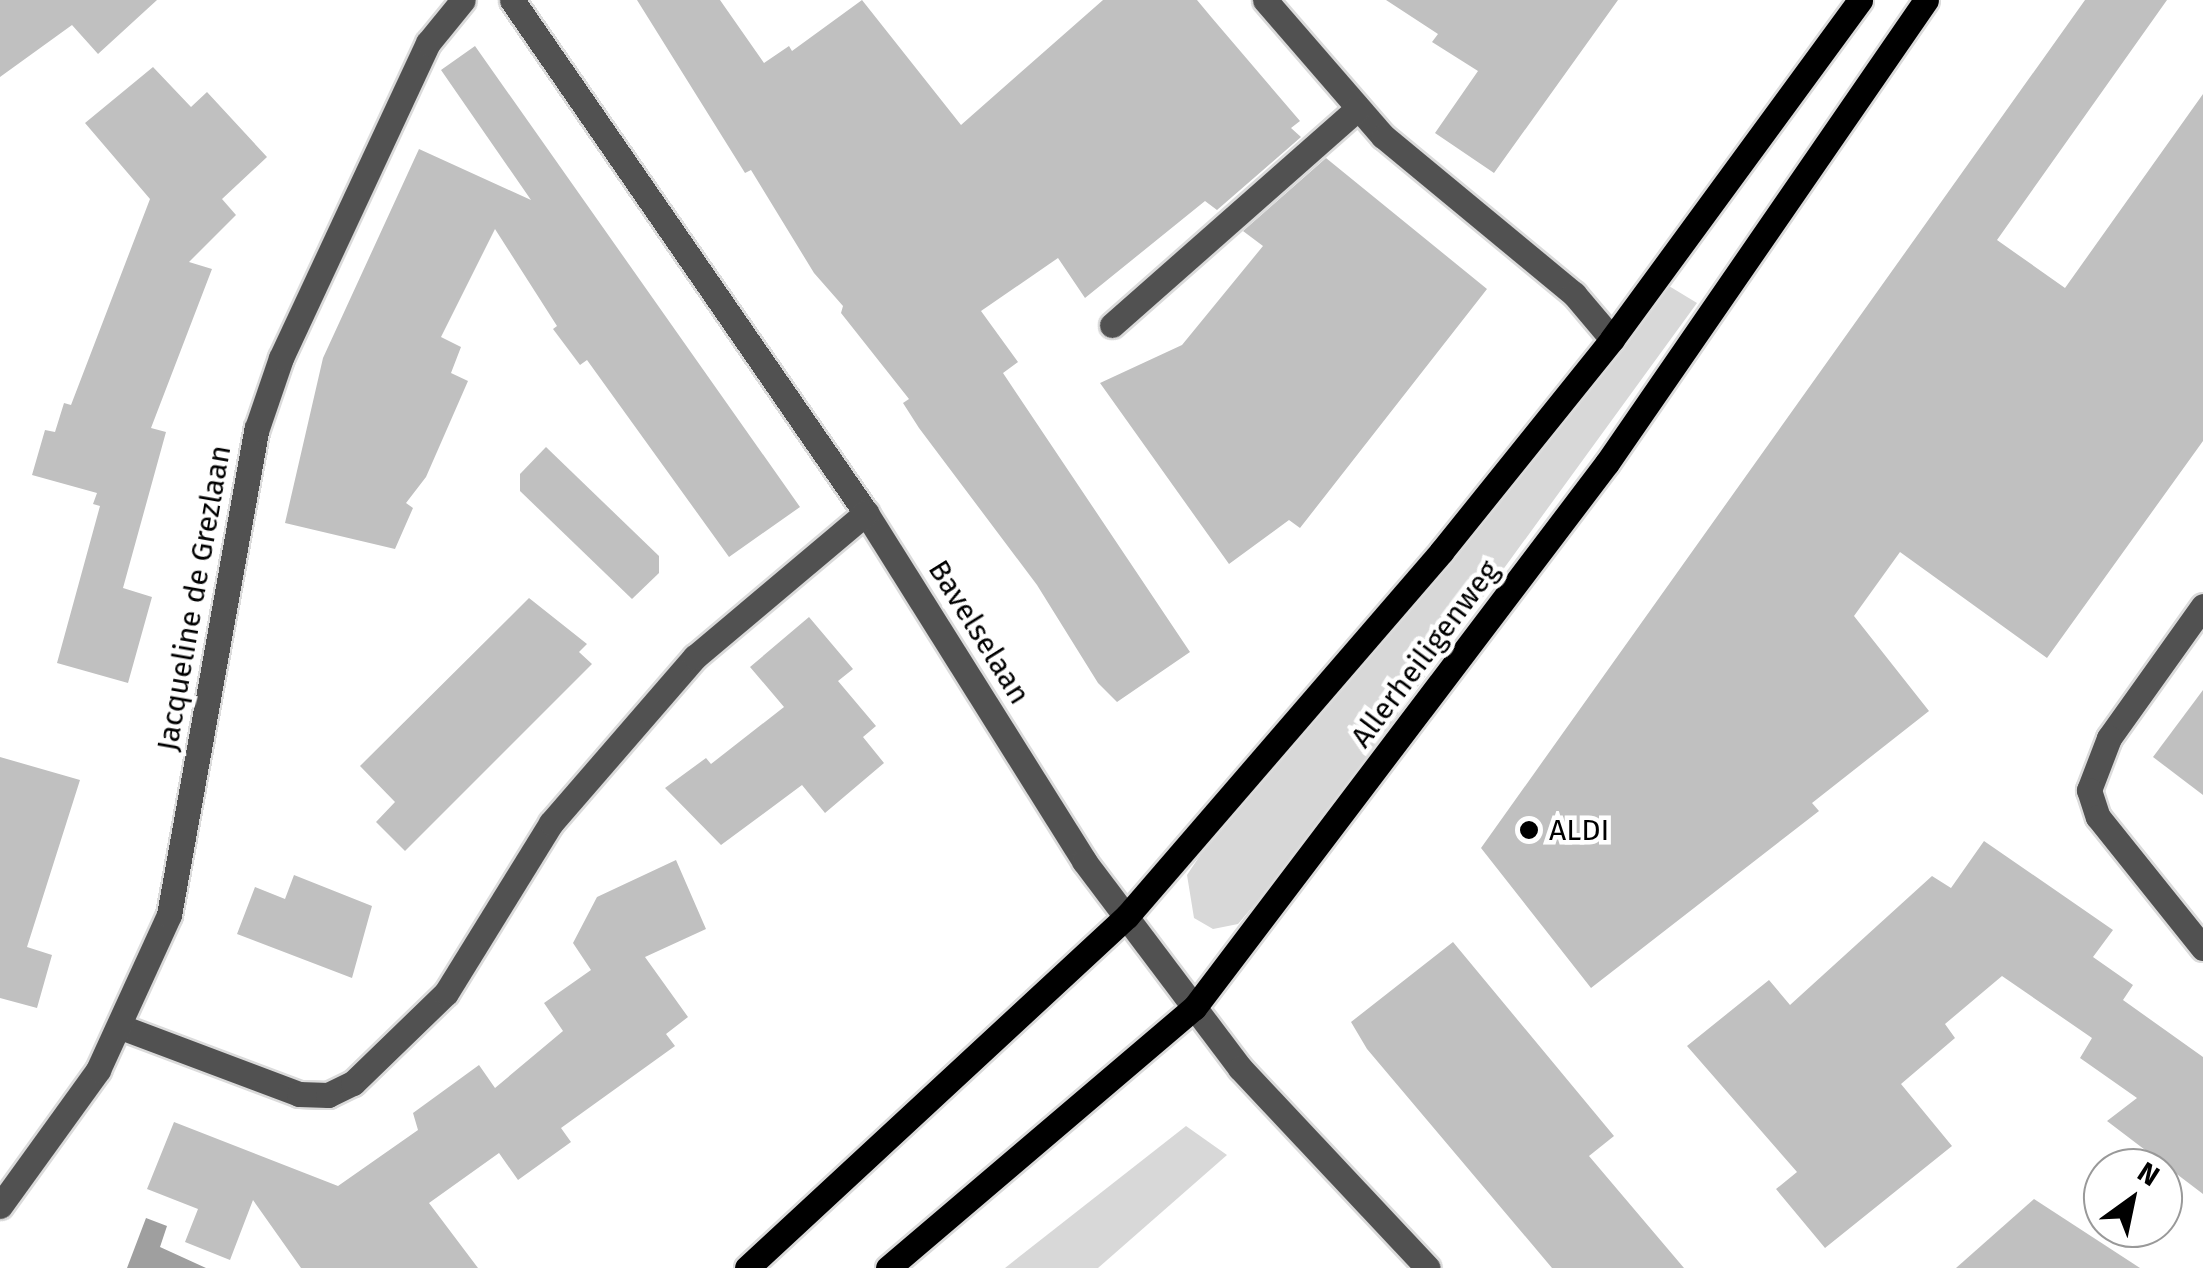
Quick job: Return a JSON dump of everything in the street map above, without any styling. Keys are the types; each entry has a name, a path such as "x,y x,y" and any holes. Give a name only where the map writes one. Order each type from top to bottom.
{"main road":[{"name":"Allerheiligenweg","path":"747,1268 1127,916 1441,552 1612,339 1860,0"},
{"name":"Allerheiligenweg","path":"888,1268 1194,1008 1607,463 1926,0"}],"street":[{"name":"Jacqueline de Grezlaan","path":"0,1206 39,1159 121,1028 169,915 183,862 215,644 256,428 281,358 428,43 464,0"},
{"name":"Bavelselaan","path":"512,0 866,513 1084,861 1240,1068 1428,1268"},
{"path":"1265,0 1382,136 1574,294 1612,339"},
{"path":"1112,325 1358,108"},
{"path":"121,1028 299,1094 328,1095 352,1083 446,993 551,824 695,657 866,513"},
{"path":"2203,606 2109,738 2089,790 2098,818 2203,948"}],"shaded area":[{"path":"1669,286 1697,303 1289,864 1238,924 1213,929 1194,918 1187,875 1201,854 1440,575"},
{"path":"1186,1126 1227,1155 1098,1268 1005,1268"},
{"path":"146,1218 167,1226 160,1247 206,1268 127,1268"}],"building":[{"path":"0,0 157,0 98,54 72,25 0,77"},
{"path":"637,0 720,0 764,63 789,46 792,51 862,0 961,125 1103,0 1197,0 1300,121 1291,128 1301,137 1217,210 1205,201 1085,298 1058,258 981,311 1018,362 1003,373 1190,652 1117,702 1098,683 1037,585 919,428 903,403 909,399 841,313 843,306 814,273 751,170 745,173"},
{"path":"1386,0 1618,0 1494,173 1435,133 1478,71 1432,42 1438,34"},
{"path":"2085,0 2167,0 1997,240 2065,288 2203,94 2203,441 2047,658 1900,552 1854,616 1929,711 1812,803 1819,811 1591,988 1481,848"},
{"path":"475,46 800,507 729,557 587,360 580,365 553,329 557,326 495,229 441,337 461,347 451,373 468,381 426,477 406,503 413,508 395,549 285,523 323,358 419,149 531,200 441,70"},
{"path":"153,67 191,107 207,92 267,157 222,199 236,215 189,262 212,269 151,428 166,432 123,588 152,597 128,683 57,663 100,506 93,504 97,493 32,475 45,430 55,432 64,403 71,405 150,199 85,123"},
{"path":"1326,158 1487,289 1300,528 1289,520 1229,564 1100,383 1182,345 1263,246 1243,231"},
{"path":"546,447 659,556 659,573 632,599 520,491 520,474"},
{"path":"529,598 587,644 579,652 592,664 405,851 376,822 395,802 360,766"},
{"path":"809,617 853,669 838,681 876,726 863,737 884,763 825,813 802,785 721,845 665,788 706,758 711,764 784,707 750,667"},
{"path":"2203,690 2203,795 2153,757"},
{"path":"0,757 80,780 27,947 52,955 37,1008 0,998"},
{"path":"1984,841 2113,930 2093,957 2133,985 2123,1000 2203,1057 2203,1194 2183,1179 2183,1148 2143,1148 2107,1121 2137,1098 2080,1058 2092,1038 2002,976 1945,1024 1955,1038 1901,1084 1952,1146 1825,1248 1776,1189 1797,1172 1687,1046 1769,980 1790,1005 1932,876 1951,888"},
{"path":"676,860 706,929 645,957 688,1017 666,1034 675,1046 561,1128 571,1142 518,1180 499,1153 429,1203 478,1268 301,1268 253,1200 230,1260 185,1242 198,1209 147,1189 174,1122 338,1186 418,1130 413,1113 479,1065 495,1088 563,1031 544,1003 591,970 573,943 597,897"},
{"path":"294,875 372,906 352,978 237,934 255,887 285,899"},
{"path":"1453,942 1614,1136 1589,1156 1684,1268 1552,1268 1367,1049 1351,1022"},
{"path":"2034,1199 2083,1231 2083,1248 2109,1248 2140,1268 1956,1268"}],"place":[{"name":"ALDI","path":"1529,830"}]}
